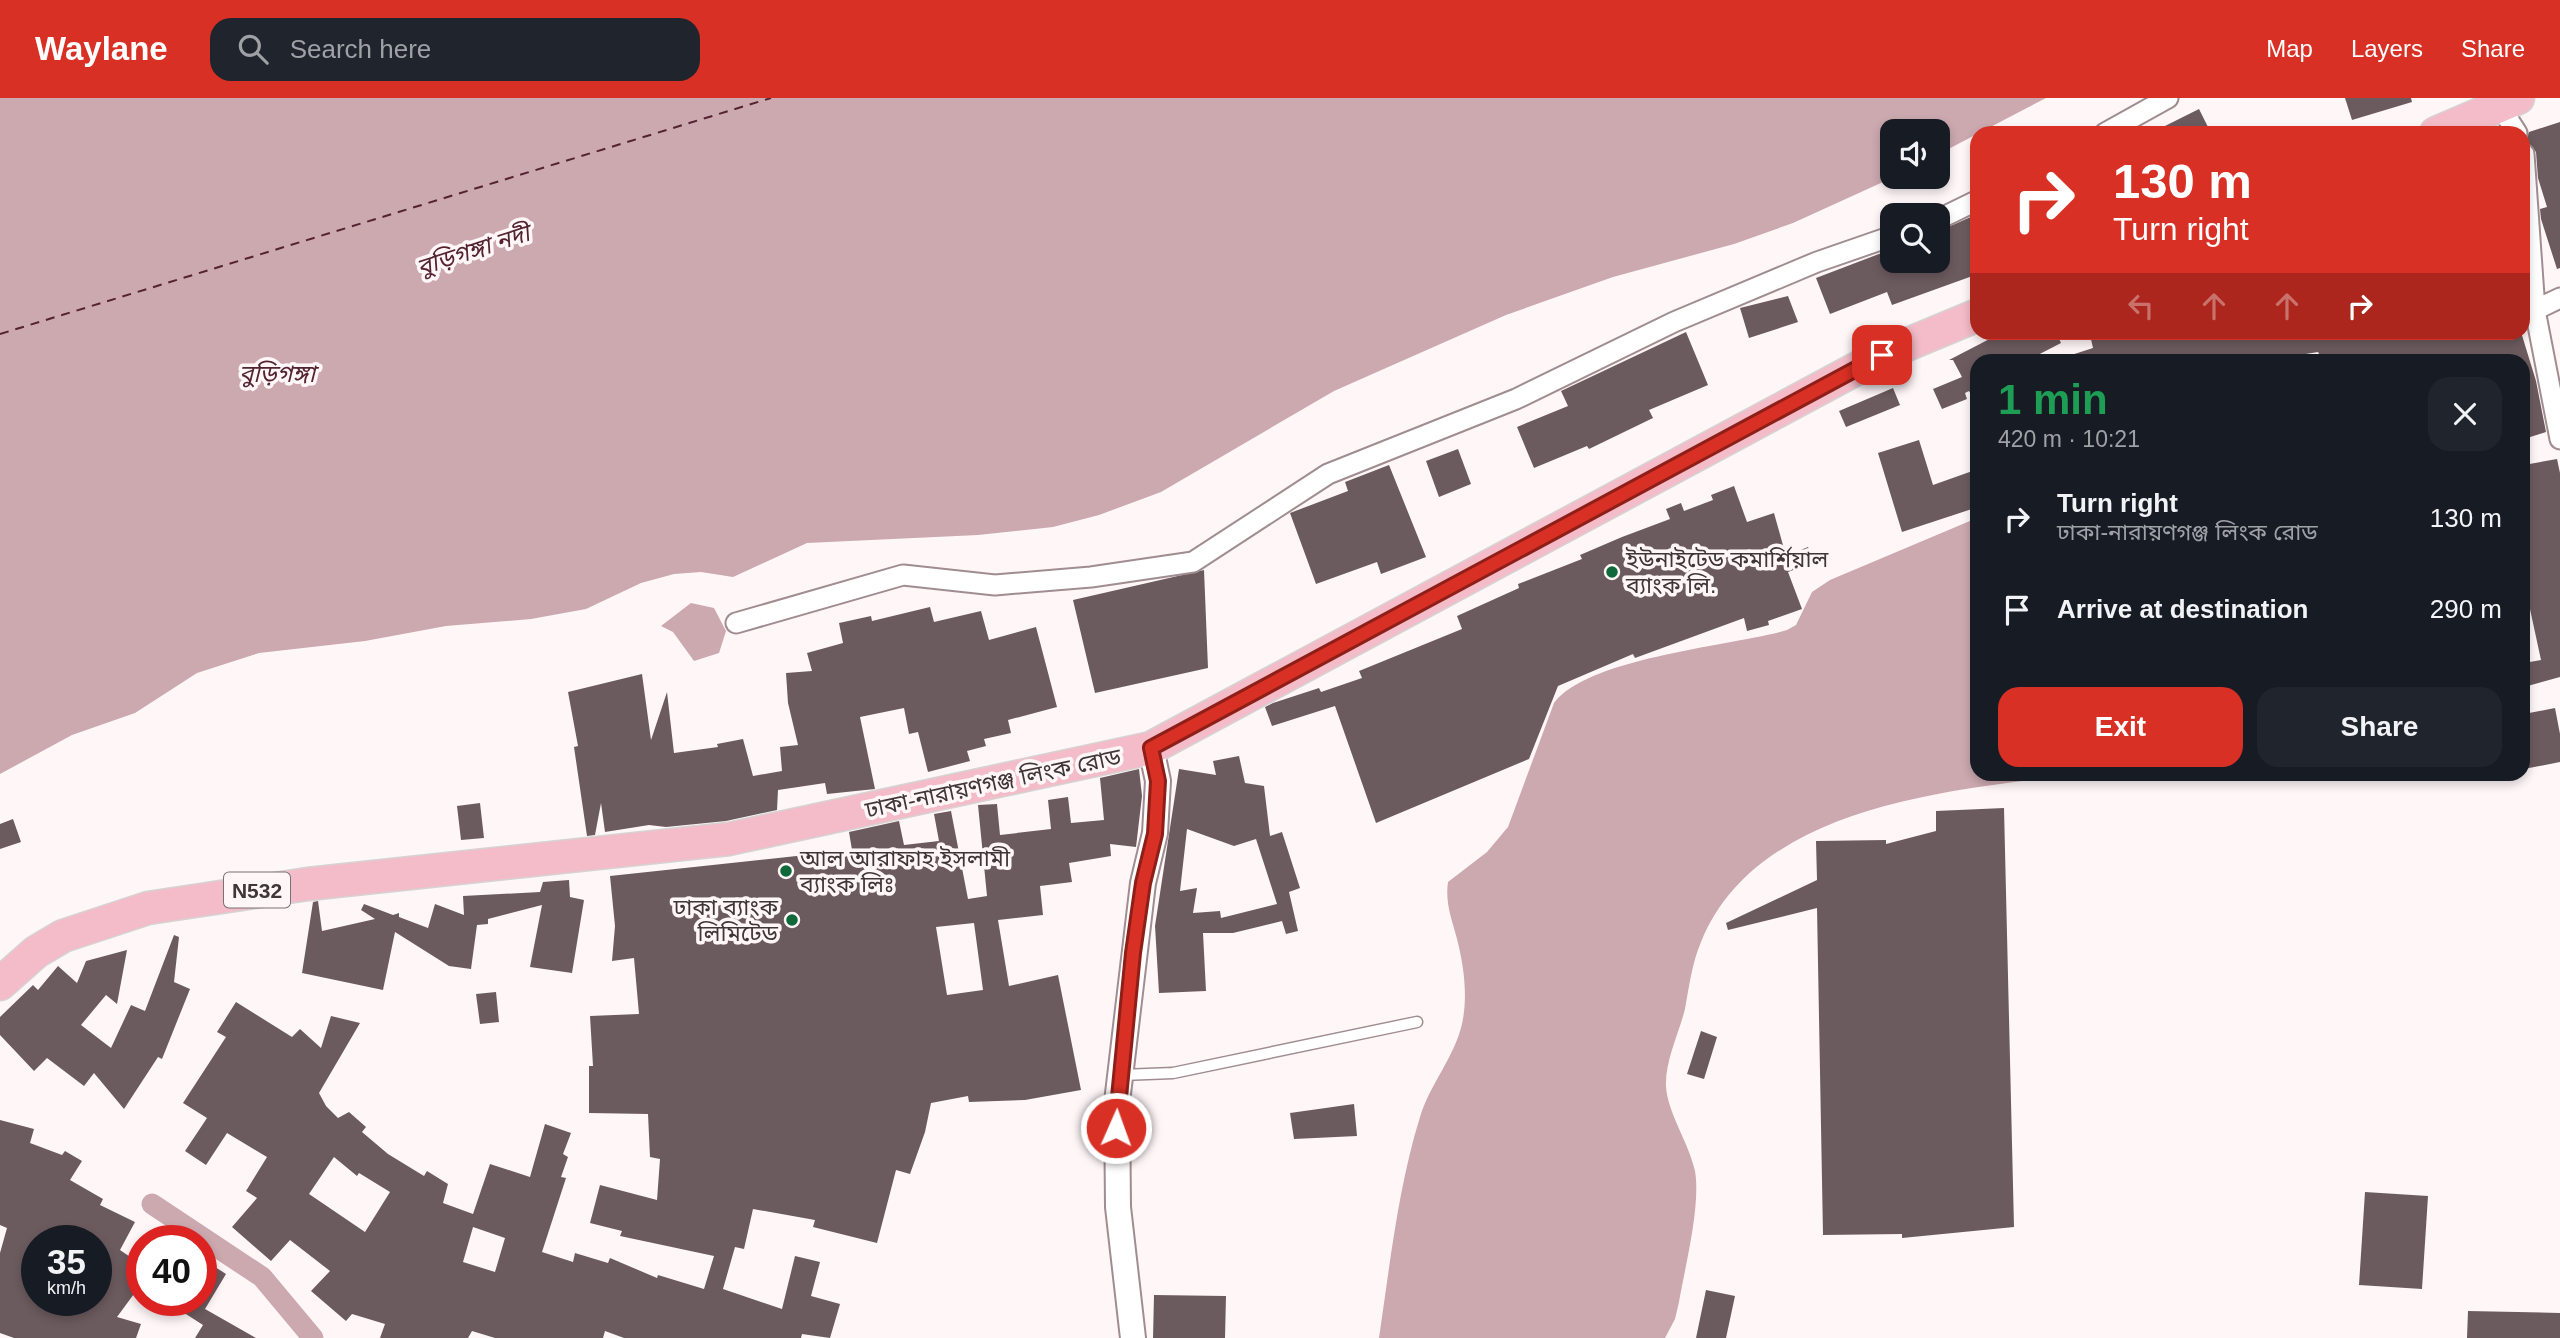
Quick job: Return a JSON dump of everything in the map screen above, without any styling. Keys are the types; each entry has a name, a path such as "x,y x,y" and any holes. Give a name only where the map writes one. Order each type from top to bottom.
{"highway":[{"path":"2463,126 2512,113"},
{"name":"ঢাকা-নারায়ণগঞ্জ লিংক রোড","path":"0,984 36,952 63,936 148,908 222,895 535,858 729,839 1151,748 1882,355 1970,318"}],"street":[{"path":"2118,126 2168,98"},
{"path":"1950,214 1970,205"},
{"path":"2530,239 2535,310 2560,439"},
{"path":"736,624 903,575 995,585 1091,577 1193,562 1328,474 1516,399 1674,322 1817,262 1880,240"},
{"path":"2535,310 2560,298"},
{"path":"1133,1338 1118,1194 1117,1102 1143,883 1155,834 1158,781 1151,748"}],"lane":[{"path":"1120,1075 1173,1073 1418,1022"}],"water":[{"name":"বুড়িগঙ্গা","path":"0,98 2046,98 1992,126 1970,126 1970,138 1950,148 1950,119 1880,119 1880,183 1793,223 1734,244 1613,277 1506,315 1334,391 1161,492 1099,515 1053,527 978,535 807,543 733,577 701,572 674,574 641,583 586,609 531,619 446,626 365,641 259,653 197,673 135,713 72,735 0,774"},
{"path":"1970,521 1970,781 2027,781 1919,798 1864,812 1812,832 1766,860 1728,896 1698,950 1666,1076 1670,1106 1695,1171 1696,1201 1679,1302 1675,1319 1665,1338 1379,1338 1395,1226 1412,1144 1424,1105 1448,1060 1464,1014 1463,971 1448,904 1448,882 1487,852 1508,827 1554,703 1572,687 1597,674 1628,664 1787,630 1796,625 1812,592 1830,580"},
{"path":"691,603 714,608 726,631 719,653 694,661 673,632 661,626"}],"building":[{"path":"2345,98 2411,98 2412,102 2352,120"},
{"path":"2199,109 2208,126 2165,126"},
{"path":"2560,122 2560,268 2557,269 2541,219 2540,209 2547,207 2538,178 2536,152 2530,145 2530,132"},
{"path":"1970,217 1970,277 1892,305 1887,292 1830,314 1816,278 1880,254 1880,273 1950,273 1950,226"},
{"path":"1788,296 1798,322 1749,338 1740,308"},
{"path":"1686,332 1708,385 1649,410 1653,418 1589,449 1587,446 1534,468 1517,427 1568,406 1561,391"},
{"path":"1988,340 2060,340 2061,343 2040,354 1970,354 1970,393 1965,393 1967,399 1942,409 1933,389 1962,377 1953,360 1949,360"},
{"path":"2091,340 2523,340 2528,354 2074,354 2093,348"},
{"path":"2530,361 2536,381 2546,432 2530,437"},
{"path":"1893,388 1900,405 1846,427 1839,411"},
{"path":"1919,440 1933,485 1970,472 1970,510 1902,532 1878,453"},
{"path":"1458,449 1471,484 1439,497 1426,461"},
{"path":"2557,459 2560,473 2560,677 2530,685 2530,662 2541,660 2530,609 2530,464"},
{"path":"1389,465 1426,557 1381,574 1377,562 1316,584 1290,513 1348,491 1345,482"},
{"path":"1734,486 1747,522 1774,513 1786,556 1808,547 1814,562 1788,572 1802,609 1768,621 1769,625 1747,631 1744,618 1635,658 1633,654 1558,686 1529,759 1376,823 1335,706 1272,726 1265,707 1319,688 1321,692 1362,678 1359,671 1462,629 1457,616 1519,588 1518,584 1582,559 1580,555 1622,537 1670,519 1666,509 1681,503 1684,511 1713,500 1711,495"},
{"path":"1204,570 1208,668 1095,693 1073,600"},
{"path":"930,607 934,622 981,611 989,640 1036,627 1057,707 1008,720 1011,733 984,739 986,746 967,751 970,761 928,772 918,732 909,734 904,708 860,717 875,789 827,794 825,783 778,790 777,810 726,821 666,827 649,825 605,832 601,803 595,835 587,836 574,747 578,746 568,692 642,674 651,740 667,692 674,753 718,747 717,744 743,739 753,776 782,771 780,747 798,745 788,703 786,673 812,671 807,653 843,643 839,623 871,616 872,621"},
{"path":"2555,708 2560,734 2560,762 2530,768 2530,713"},
{"path":"1239,756 1245,783 1264,786 1270,836 1282,832 1300,888 1289,892 1298,931 1286,934 1282,921 1233,933 1203,933 1206,991 1159,993 1155,926 1179,769 1216,775 1213,761","holes":["1187,829 1234,846 1256,839 1277,904 1221,918 1220,911 1193,913 1197,888 1180,891"]},
{"path":"1139,769 1142,796 1136,847 1110,844 1111,856 1069,863 1072,882 1040,886 1043,915 998,920 1009,986 1058,975 1081,1090 1025,1100 969,1102 968,1096 931,1103 925,1132 910,1174 896,1170 877,1243 813,1227 815,1220 753,1209 744,1249 735,1247 723,1289 782,1309 795,1256 820,1262 811,1296 840,1304 830,1338 802,1334 801,1338 624,1338 605,1331 603,1338 495,1338 472,1331 468,1338 380,1338 385,1324 352,1314 346,1321 311,1291 330,1271 290,1240 271,1261 232,1227 257,1198 246,1191 267,1157 227,1133 206,1165 185,1151 207,1118 183,1103 226,1037 217,1032 236,1002 292,1037 300,1029 321,1048 331,1016 360,1023 319,1093 326,1106 338,1118 349,1112 366,1127 362,1132 388,1154 424,1176 427,1171 448,1184 443,1203 473,1214 490,1164 530,1177 545,1124 571,1133 563,1154 568,1157 561,1177 566,1178 542,1252 573,1262 575,1253 608,1263 610,1258 657,1278 658,1275 704,1289 714,1256 620,1236 622,1231 590,1223 600,1185 657,1200 660,1159 650,1157 648,1114 589,1113 589,1066 593,1066 590,1016 639,1014 634,958 612,961 615,926 610,876 852,850 849,832 899,821 904,845 939,841 934,814 951,811 968,899 987,896 978,805 997,804 1000,835 1051,829 1048,800 1068,797 1071,823 1104,820 1100,778","holes":["974,923 983,990 947,995 936,927","334,1157 357,1176 359,1173 390,1192 365,1232 309,1194","473,1227 505,1238 495,1272 463,1262"]},
{"path":"480,803 484,838 461,840 457,806"},
{"path":"2004,808 2014,1227 1902,1238 1902,1234 1823,1235 1817,908 1728,930 1726,923 1817,880 1816,841 1886,840 1886,844 1936,831 1936,811"},
{"path":"13,819 21,842 0,849 0,824"},
{"path":"569,880 570,897 584,900 572,973 530,967 542,905 488,919 488,924 477,925 471,969 449,966 395,932 383,990 302,973 313,902 318,901 322,931 375,919 361,910 364,904 393,915 399,913 399,917 428,928 435,904 464,915 463,896 540,892 543,882"},
{"path":"174,935 179,937 174,982 190,989 162,1059 158,1057 124,1109 94,1073 84,1086 47,1058 34,1071 0,1035 0,1017 33,985 38,990 58,966 77,983 86,961 127,950 117,1004 106,995 81,1025 111,1048 131,1005 145,1011"},
{"path":"496,992 499,1022 480,1024 476,994"},
{"path":"1701,1031 1717,1037 1704,1079 1687,1074"},
{"path":"1354,1104 1357,1136 1294,1139 1290,1113"},
{"path":"0,1120 34,1129 30,1143 62,1155 65,1151 82,1161 70,1180 103,1199 100,1205 135,1222 133,1225 126,1225 126,1239 120,1250 126,1254 126,1305 117,1317 141,1324 136,1338 14,1338 0,1333 0,1253 7,1228 0,1225"},
{"path":"2365,1192 2428,1196 2422,1289 2359,1285"},
{"path":"217,1268 226,1274 217,1289"},
{"path":"1706,1290 1735,1296 1726,1338 1696,1338"},
{"path":"1154,1295 1226,1296 1225,1338 1153,1338"},
{"path":"2468,1311 2560,1313 2560,1338 2467,1338"},
{"path":"189,1316 217,1316 256,1338 195,1338 203,1325"}],"waterway":[{"path":"152,1204 262,1277 313,1338"}],"ferry route":[{"path":"0,334 771,98"}],"place":[{"name":"ইউনাইটেড কমার্শিয়াল ব্যাংক লি.","path":"1612,572"},
{"name":"আল আরাফাহ ইসলামী ব্যাংক লিঃ","path":"786,871"},
{"name":"ঢাকা ব্যাংক লিমিটেড","path":"792,920"}],"route":[{"path":"1116,1128 1133,953 1143,883 1155,834 1158,781 1151,748 1268,688 1705,448 1882,355"}],"water label":[{"name":"বুড়িগঙ্গা নদী","path":"473,250"}]}
